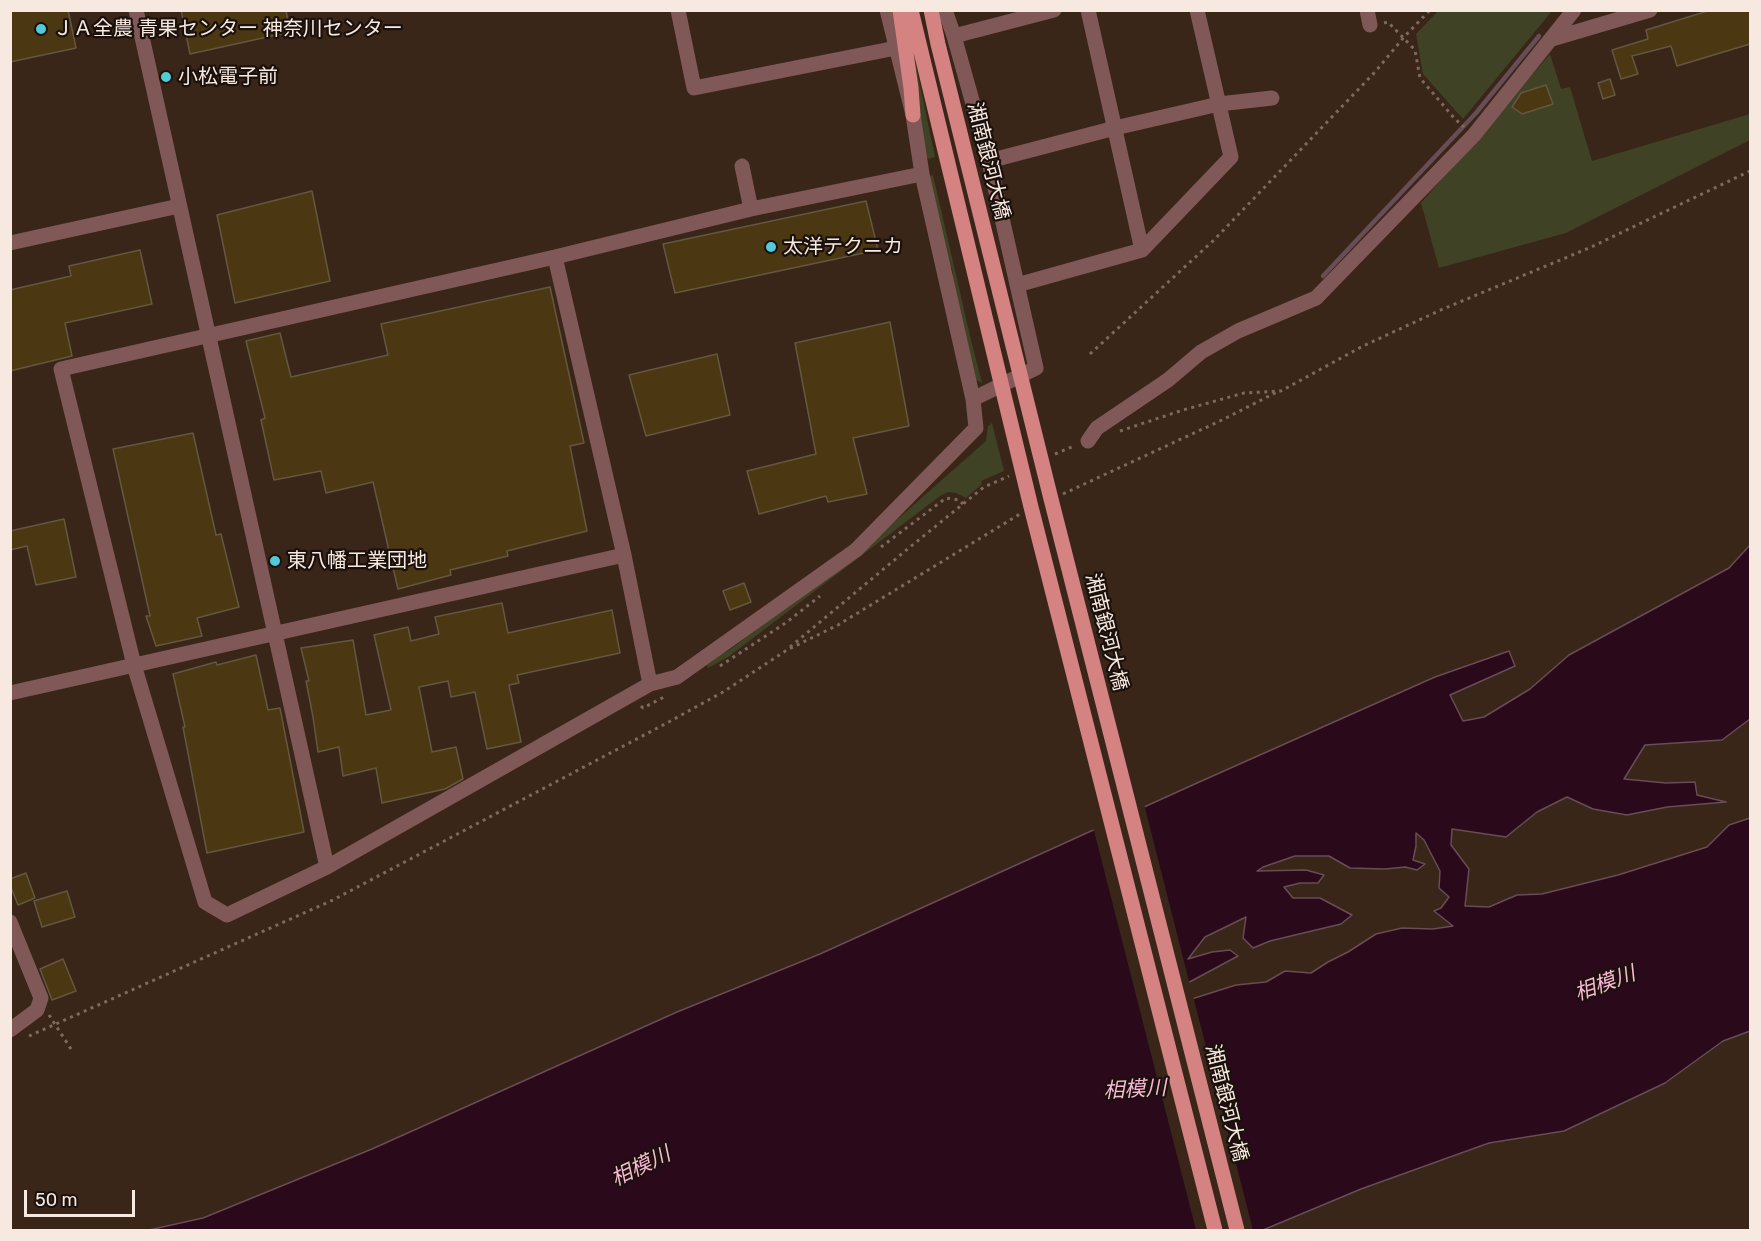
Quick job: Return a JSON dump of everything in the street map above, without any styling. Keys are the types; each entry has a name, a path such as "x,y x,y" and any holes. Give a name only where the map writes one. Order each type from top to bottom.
{"main road":[{"path":"900,10 913,115"},
{"name":"湘南銀河大橋","path":"911,10 1034,518 1215,1230"},
{"name":"湘南銀河大橋","path":"931,10 1053,511 1237,1230"}],"street":[{"path":"136,10 327,867"},
{"path":"678,10 694,88 896,48"},
{"path":"887,10 913,115 922,174 973,399 976,428 856,550 677,677 650,684 327,867 227,915 205,902 134,665 61,369 555,257 751,209 922,174"},
{"path":"945,10 989,161 1036,368 973,399"},
{"path":"1088,10 1142,250"},
{"path":"1017,285 1142,250 1231,157 1197,10"},
{"path":"1088,441 1097,428 1168,380 1200,352 1238,331 1316,298 1474,135 1574,10"},
{"path":"1552,39 1650,10"},
{"path":"954,36 1046,11"},
{"path":"989,161 1114,128 1219,104 1272,98"},
{"path":"742,166 751,209"},
{"path":"10,243 179,206"},
{"path":"555,257 624,555 650,684"},
{"path":"10,693 624,555"},
{"path":"10,922 41,998 37,1010 16,1034"}],"path":[{"path":"1090,354 1214,240 1375,72 1430,10"},
{"path":"1388,22 1415,50 1420,78 1455,119"},
{"path":"1061,494 1222,420 1373,341 1589,248 1750,171"},
{"path":"1114,434 1183,410 1244,393 1281,391"},
{"path":"1065,449 1088,441"},
{"path":"16,1034 54,1025 333,900 723,692 787,650 984,487"},
{"path":"787,650 838,625 1021,513"},
{"path":"54,1025 71,1049"}],"green space":[{"path":"1438,11 1552,11 1463,119 1423,74 1416,34"},
{"path":"1550,54 1561,89 1570,87 1592,161 1750,114 1750,140 1566,233 1439,268 1421,203"},
{"path":"911,56 914,56 935,157 928,159 926,156"},
{"path":"933,175 982,383 974,379 952,282 952,268 949,266 930,176"},
{"path":"992,423 1004,471 981,481 982,484 966,498 948,492 940,496 728,657 708,668 707,665 876,538 986,441 988,426"}],"water":[{"name":"相模川","path":"1750,545 1750,719 1722,740 1645,745 1624,779 1666,783 1695,782 1697,795 1726,802 1667,807 1627,815 1593,809 1567,797 1537,812 1506,837 1452,829 1451,845 1469,869 1465,906 1489,907 1517,895 1542,894 1618,875 1707,847 1729,825 1750,818 1750,1031 1723,1041 1665,1083 1564,1131 1489,1143 1361,1189 1263,1230 149,1230 203,1218 372,1149 677,1012 820,954 1435,677 1509,651 1515,666 1450,695 1463,721 1484,717 1530,689 1569,655 1729,568","holes":["1416,833 1424,840 1440,871 1439,888 1449,897 1441,908 1434,911 1453,926 1433,929 1402,928 1376,934 1311,973 1285,971 1266,982 1236,985 1163,1008 1169,993 1238,956 1230,950 1212,952 1188,959 1205,937 1246,917 1243,938 1253,948 1270,941 1341,924 1352,915 1320,898 1293,898 1284,887 1300,883 1318,883 1324,875 1306,870 1257,871 1263,867 1295,856 1329,856 1350,868 1405,867 1417,870 1425,864 1413,860"]}],"pier":[{"path":"1144,804 1190,985 1172,995 1168,1004 1193,996 1253,1230 1196,1230 1093,827"}],"building":[{"name":"ＪＡ全農 青果センター 神奈川センター","path":"10,10 68,10 76,48 10,62"},
{"path":"181,10 286,10 290,32 190,54"},
{"path":"1711,10 1750,10 1750,44 1677,66 1671,46 1632,56 1638,74 1621,79 1612,50 1648,39 1646,30"},
{"path":"1610,79 1615,95 1603,99 1598,83"},
{"path":"1546,85 1553,104 1522,114 1512,107 1521,93"},
{"path":"312,191 330,281 235,303 217,215"},
{"name":"太洋テクニカ","path":"866,201 878,250 675,293 663,244"},
{"path":"140,250 152,304 65,323 72,356 10,371 10,290 71,276 69,266"},
{"path":"550,287 584,443 570,446 587,531 507,551 508,556 450,570 451,575 398,589 373,482 326,493 321,471 274,480 261,420 265,418 246,341 280,333 291,377 388,355 381,324"},
{"path":"890,322 909,426 853,438 867,494 828,502 826,496 759,514 747,471 816,454 795,343"},
{"path":"717,354 730,415 646,436 629,375"},
{"path":"193,433 216,535 221,534 239,607 197,618 202,636 156,646 146,616 150,616 113,449"},
{"path":"64,519 76,577 36,585 27,546 10,550 10,531"},
{"path":"744,583 751,602 730,610 723,591"},
{"path":"502,603 508,633 612,610 620,653 517,675 519,683 509,685 521,742 487,749 475,692 451,697 448,681 419,687 432,752 456,747 463,779 445,789 382,803 376,768 343,776 339,747 318,752 306,681 309,681 301,648 353,640 366,715 391,710 374,635 408,627 411,641 439,634 435,617"},
{"path":"256,655 268,710 280,708 304,832 207,853 183,727 185,727 173,674 216,662 217,665"},
{"path":"26,873 35,898 18,905 10,879"},
{"path":"67,891 75,917 42,927 34,901"},
{"path":"63,959 76,991 52,1000 40,969"}],"waterway":[{"path":"1323,276 1476,113 1539,36"}],"place":[{"name":"ＪＡ全農 青果センター 神奈川センター","path":"41,29"},
{"name":"小松電子前","path":"166,77"},
{"name":"太洋テクニカ","path":"771,247"},
{"name":"東八幡工業団地","path":"275,561"}]}
